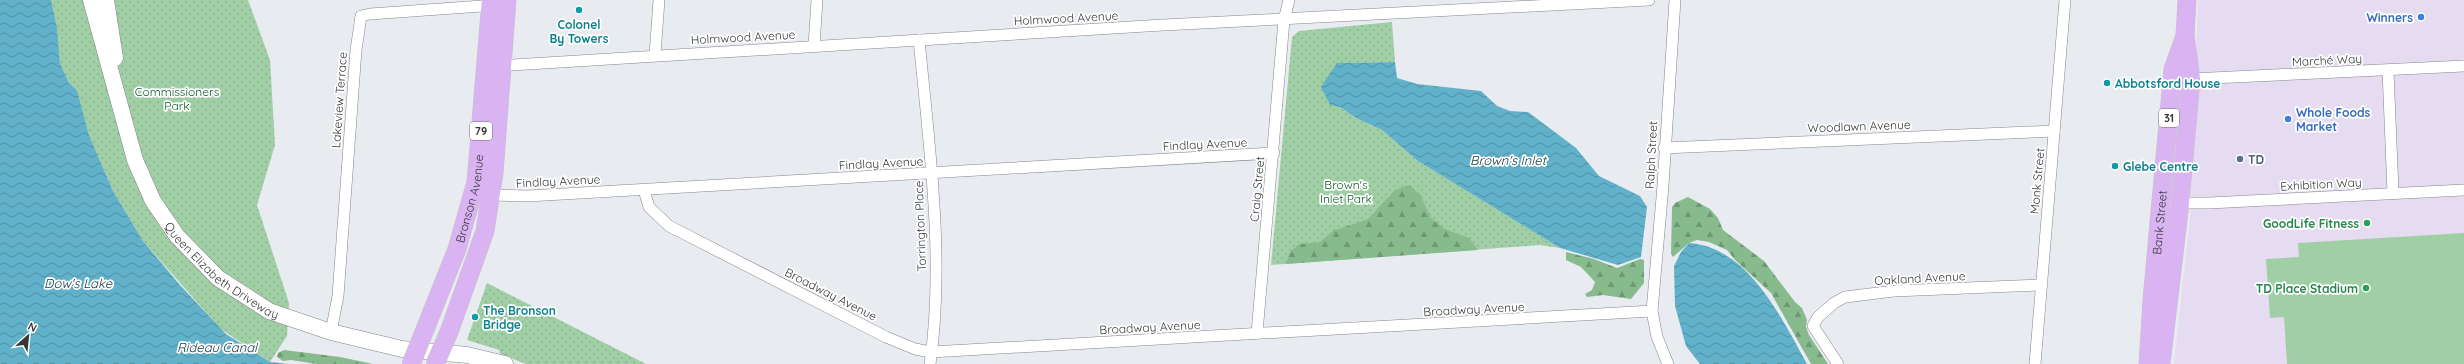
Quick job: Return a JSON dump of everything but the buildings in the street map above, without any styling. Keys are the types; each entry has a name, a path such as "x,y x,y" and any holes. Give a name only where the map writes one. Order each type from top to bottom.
{"main road":[{"name":"Queen Elizabeth Driveway","path":"91,0 135,160 153,201 177,236 197,258 218,278 269,311 407,356 443,364"},
{"name":"Queen Elizabeth Driveway","path":"106,0 120,104"},
{"name":"Bank Street","path":"2161,364 2180,202 2191,80 2185,35 2187,0"},
{"name":"Bronson Avenue","path":"436,364 476,262 485,231 490,195 499,3"},
{"name":"Bank Street","path":"2148,364 2152,300 2173,70 2185,35"},
{"name":"Bronson Avenue","path":"407,356 426,327 458,249 474,188 495,66"},
{"path":"2162,202 2180,202"},
{"name":"Queen Elizabeth Driveway","path":"407,356 468,355 505,364"}],"street":[{"path":"655,55 659,0"},
{"path":"814,46 817,0"},
{"name":"Craig Street","path":"1257,334 1274,153 1284,20 1289,0"},
{"name":"Holmwood Avenue","path":"495,66 1163,25 1284,20 1478,4 1649,0"},
{"name":"Ralph Street","path":"1652,311 1663,186 1664,148 1675,0"},
{"name":"Monk Street","path":"2035,364 2040,285 2065,0"},
{"name":"Lakeview Terrace","path":"331,332 338,296 356,50 361,16 499,3"},
{"name":"Torrington Place","path":"919,40 932,173 936,290 930,364"},
{"name":"Marché Way","path":"2191,80 2464,66"},
{"path":"2388,71 2393,192"},
{"name":"Woodlawn Avenue","path":"1664,148 2054,131"},
{"name":"Findlay Avenue","path":"490,195 528,196 644,190 1274,153"},
{"name":"Broadway Avenue","path":"644,190 649,207 669,226 886,337 916,349 931,352 1652,311"},
{"name":"Exhibition Way","path":"2180,202 2209,203 2393,192 2464,190"},
{"name":"Oakland Avenue","path":"1838,364 1813,326 1818,317 1834,303 1845,297 1894,291 2040,285"},
{"path":"1652,311 1656,337 1668,364"}],"shaded area":[{"path":"2198,0 2464,0 2464,364 2174,364 2190,219"}],"green space":[{"name":"Commissioners Park","path":"51,0 248,0 270,60 275,145 257,205 289,303 287,336 270,362 221,329 143,241 113,191 89,135 77,90 69,83 60,63 57,27"},
{"name":"Brown's Inlet Park","path":"1392,22 1395,62 1337,63 1340,107 1358,119 1382,130 1418,161 1560,248 1540,245 1271,265 1292,37 1299,31"},
{"path":"1409,185 1420,194 1431,218 1445,229 1469,238 1478,250 1286,264 1290,252 1299,244 1320,242 1333,231 1368,219 1395,190"},
{"path":"1688,197 1710,209 1718,218 1723,230 1764,261 1795,302 1802,308 1807,320 1806,327 1809,335 1828,364 1811,364 1771,293 1735,260 1727,250 1709,242 1697,240 1689,243 1673,257 1671,254 1672,207 1675,203"},
{"name":"TD Place Stadium","path":"2464,233 2464,364 2287,364 2284,317 2270,318 2266,259 2299,257 2298,243"},
{"path":"1566,252 1594,259 1617,268 1640,259 1644,260 1644,283 1631,299 1603,295 1587,297 1585,294 1592,290 1595,282 1581,267 1566,260"},
{"path":"487,283 646,364 526,364 500,354 499,350 467,340"},
{"path":"284,350 340,357 373,364 316,364 291,360 283,361 277,357 278,353"}],"water":[{"name":"Dow's Lake","path":"0,0 51,0 57,27 60,63 69,83 77,90 89,135 113,191 143,241 180,285 226,334 270,362 289,364 0,364"},
{"name":"Brown's Inlet","path":"1395,62 1397,78 1417,84 1481,91 1497,106 1510,111 1528,112 1576,148 1599,176 1640,196 1647,207 1641,257 1618,265 1560,248 1418,161 1382,130 1358,119 1340,107 1330,105 1321,87 1337,63"},
{"path":"1689,243 1710,247 1729,257 1745,271 1760,287 1774,306 1807,364 1700,364 1686,346 1675,306 1674,266 1681,252"}],"place":[{"name":"Colonel By Towers","path":"579,10"},
{"name":"Winners","path":"2421,17"},
{"name":"Abbotsford House","path":"2107,83"},
{"name":"Whole Foods Market","path":"2288,119"},
{"name":"TD","path":"2240,159"},
{"name":"Glebe Centre","path":"2115,166"},
{"name":"GoodLife Fitness","path":"2367,223"},
{"name":"TD Place Stadium","path":"2366,288"},
{"name":"The Bronson Bridge","path":"475,317"}],"water label":[{"name":"Rideau Canal","path":"217,347"}]}
